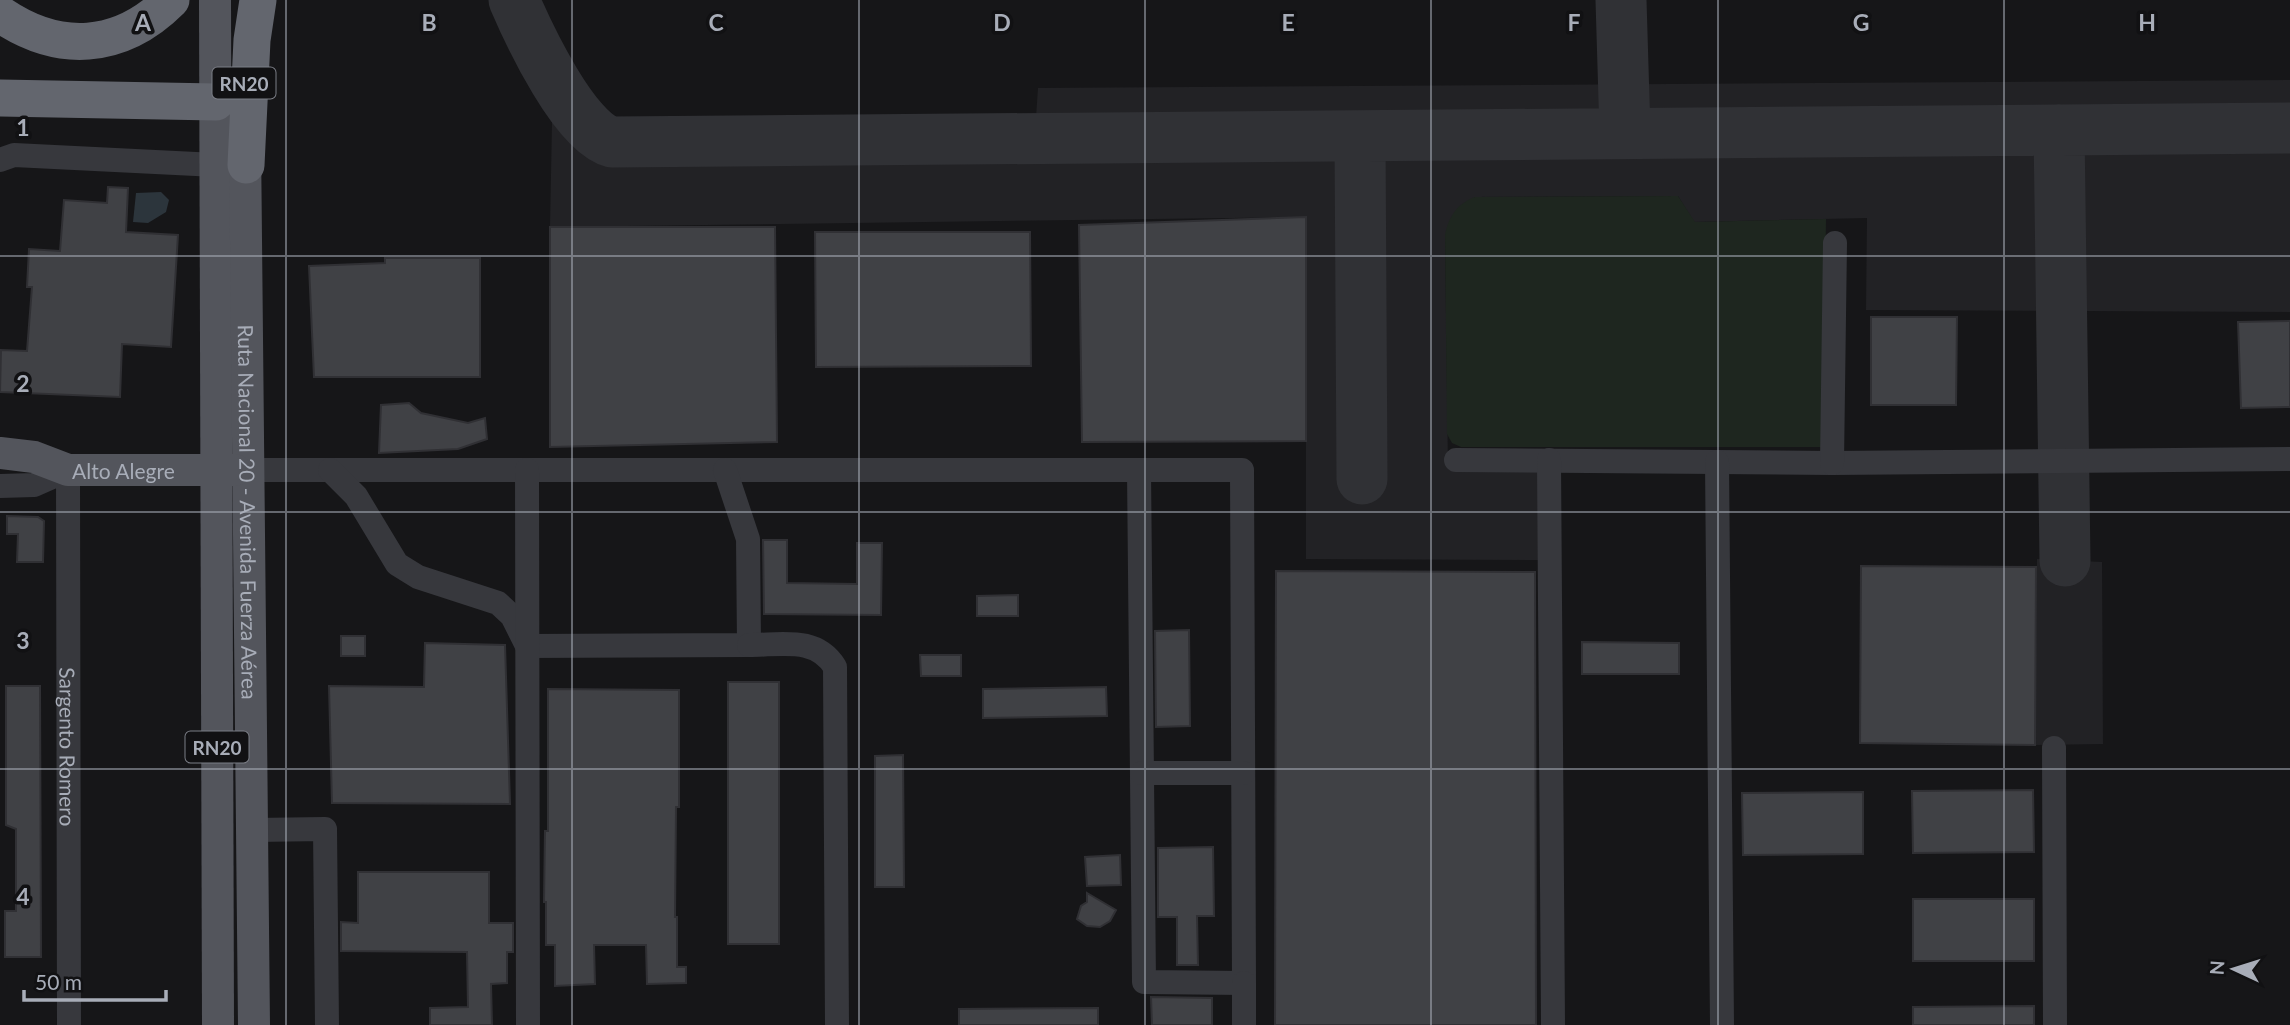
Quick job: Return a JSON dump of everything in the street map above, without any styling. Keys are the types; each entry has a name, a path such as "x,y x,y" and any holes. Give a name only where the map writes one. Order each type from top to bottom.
{"highway":[{"path":"0,14 37,35 59,41 86,42 133,30 153,18 170,0"},
{"path":"231,165 258,0"},
{"path":"0,98 216,102"}],"main road":[{"name":"Ruta Nacional 20 - Avenida Fuerza Aérea","path":"215,0 216,102 231,165 250,470 254,1025"},
{"name":"Ruta Nacional 20 - Avenida Fuerza Aérea","path":"218,1025 216,470 231,165 243,0"},
{"name":"Alto Alegre","path":"0,453 34,457 68,470 250,470"}],"street":[{"path":"0,160 14,155 231,165"},
{"path":"1832,463 1835,243"},
{"path":"1456,460 1832,463 2290,459"},
{"path":"1549,460 1553,1025"},
{"path":"1717,462 1722,1025"},
{"path":"0,486 34,485 68,470"},
{"name":"Sargento Romero","path":"68,470 69,1025"},
{"path":"250,470 1242,470 1244,1025"},
{"path":"330,470 356,496 397,564 418,577 498,603 512,616 527,646"},
{"path":"527,470 528,1025"},
{"path":"725,470 748,539 748,645"},
{"path":"1139,470 1144,982 1244,983"},
{"path":"527,646 814,646 827,653 835,667 837,1025"},
{"path":"2054,748 2054,1025"},
{"path":"1142,773 1243,773"},
{"path":"253,830 325,829 327,1025"}],"shaded area":[{"path":"2290,80 2290,312 1866,310 1867,218 1694,222 1678,196 1475,197 1445,235 1448,469 1540,471 1541,560 1306,559 1306,217 550,227 552,122 1036,117 1038,88"},
{"path":"161,192 169,200 166,212 148,223 133,222 136,193"},
{"path":"1678,196 1695,222 1826,219 1823,447 1461,447 1452,443 1447,434 1445,235 1452,216 1459,207 1475,197"},
{"path":"2037,559 2102,562 2103,744 2035,745"}],"building":[{"path":"108,187 128,188 126,232 178,235 171,347 122,344 120,397 0,392 1,350 27,351 32,287 27,287 29,249 60,251 64,200 107,203"},
{"path":"1306,217 1306,441 1082,442 1079,225"},
{"path":"550,227 775,227 777,442 550,447"},
{"path":"815,232 1030,232 1031,366 816,367"},
{"path":"385,258 480,258 480,377 314,377 309,266 385,263"},
{"path":"1871,317 1957,317 1956,405 1871,405"},
{"path":"2290,321 2290,407 2241,408 2238,322"},
{"path":"409,403 421,413 468,423 485,418 487,439 458,449 379,453 381,405"},
{"path":"7,516 38,517 44,521 43,562 17,562 18,534 7,534"},
{"path":"763,540 787,540 787,583 857,584 857,543 882,543 881,615 764,614"},
{"path":"1861,566 2036,567 2035,745 1860,743"},
{"path":"1276,571 1535,572 1536,1025 1275,1025"},
{"path":"1018,595 1018,616 977,616 977,596"},
{"path":"1189,630 1190,726 1156,727 1155,631"},
{"path":"341,636 365,636 365,656 341,656"},
{"path":"1582,642 1679,643 1679,674 1582,674"},
{"path":"425,643 505,645 510,804 332,803 329,686 424,687"},
{"path":"920,655 961,655 961,676 921,676"},
{"path":"728,682 779,682 779,944 728,944"},
{"path":"6,686 40,686 41,957 5,957 5,911 16,911 16,829 6,825"},
{"path":"1106,687 1107,716 983,718 983,689"},
{"path":"548,689 679,690 675,917 677,967 686,967 686,983 647,984 646,945 594,945 595,984 555,986 555,945 546,945 544,902 545,831 548,831"},
{"path":"903,755 904,887 875,887 875,756"},
{"path":"2033,790 2034,852 1913,853 1912,791"},
{"path":"1863,792 1863,854 1743,855 1742,793"},
{"path":"1213,847 1214,916 1197,916 1198,965 1177,965 1177,917 1158,917 1158,848"},
{"path":"1120,855 1121,885 1087,886 1085,857"},
{"path":"358,872 489,872 489,923 513,923 513,952 507,952 507,983 491,984 492,1025 430,1025 430,1008 468,1007 467,952 341,951 341,922 358,923"},
{"path":"1087,893 1116,910 1110,921 1100,927 1087,926 1077,919 1081,906 1087,902"},
{"path":"1913,899 2034,899 2034,961 1913,961"},
{"path":"1151,997 1212,998 1212,1025 1152,1025"},
{"path":"2034,1006 2034,1025 1913,1025 1913,1007"},
{"path":"1098,1008 1098,1025 959,1025 959,1009"}],"taxiway":[{"path":"514,0 530,36 569,102 598,135 612,142 2290,128"},
{"path":"1621,0 1625,133"},
{"path":"2059,130 2065,561"},
{"path":"1360,136 1362,479"}]}
